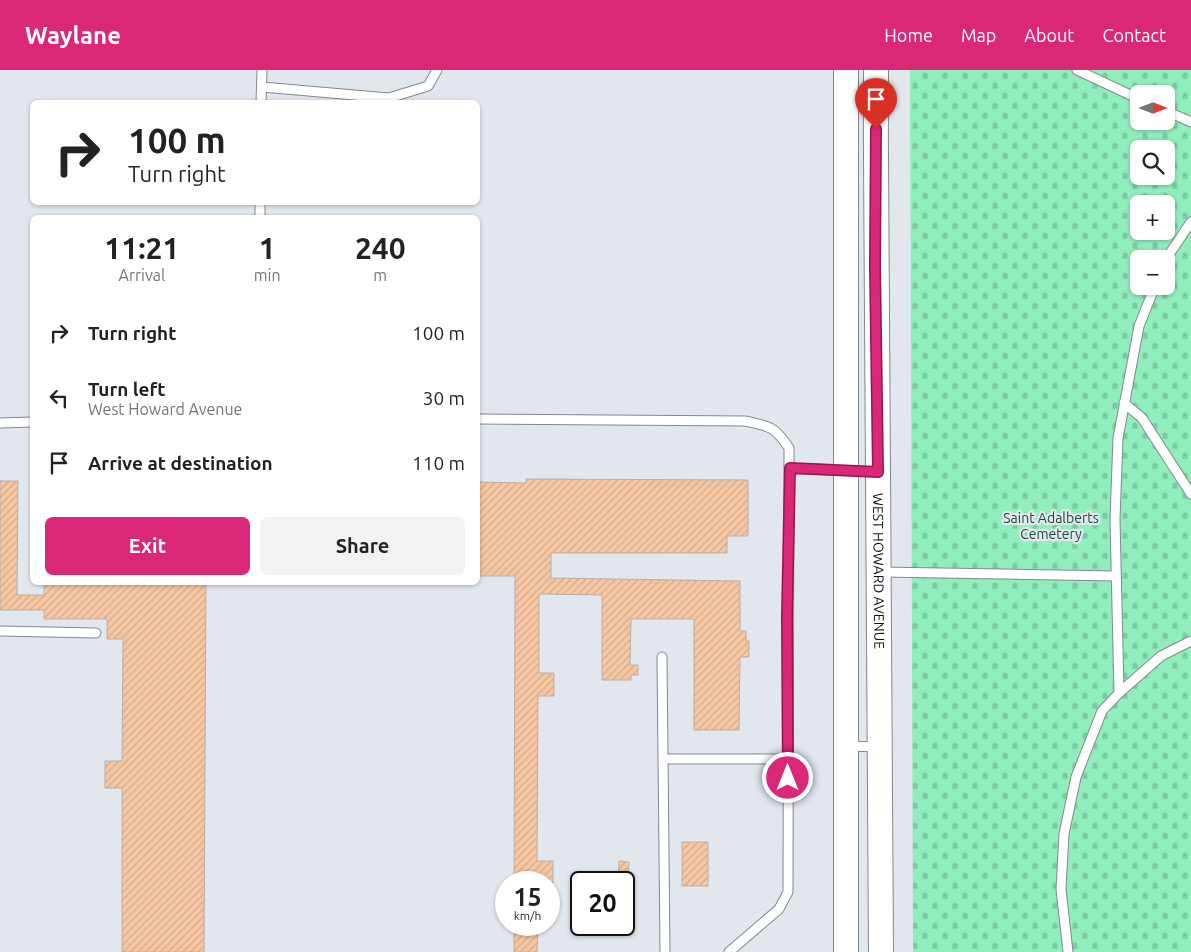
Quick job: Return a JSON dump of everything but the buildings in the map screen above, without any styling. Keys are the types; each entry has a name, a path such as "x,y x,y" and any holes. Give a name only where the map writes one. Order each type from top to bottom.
{"main road":[{"path":"846,70 846,952"},
{"name":"WEST HOWARD AVENUE","path":"876,70 875,266 880,572 881,952"}],"lane":[{"path":"261,100 262,70"},
{"path":"262,87 389,98 428,86 437,70"},
{"path":"1078,70 1130,95"},
{"path":"1175,115 1191,122"},
{"path":"1172,250 1191,222"},
{"path":"1119,693 1115,519 1118,438 1138,326 1151,295"},
{"path":"1124,403 1142,418 1191,494"},
{"path":"480,419 745,421 766,425 779,433 789,448 787,617 788,892 779,909 729,952"},
{"path":"0,423 30,422"},
{"path":"790,468 878,472"},
{"path":"880,572 1116,576"},
{"path":"0,631 96,633"},
{"path":"1068,952 1061,889 1064,834 1076,777 1082,760 1102,711 1119,693 1161,656 1191,642"},
{"path":"662,657 665,952"},
{"path":"846,746 880,747"},
{"path":"664,759 788,759"}],"green space":[{"name":"Saint Adalberts Cemetery","path":"910,70 1191,70 1191,952 913,952"}],"route":[{"path":"788,778 787,617 790,468 878,472 875,266 876,129"}]}
